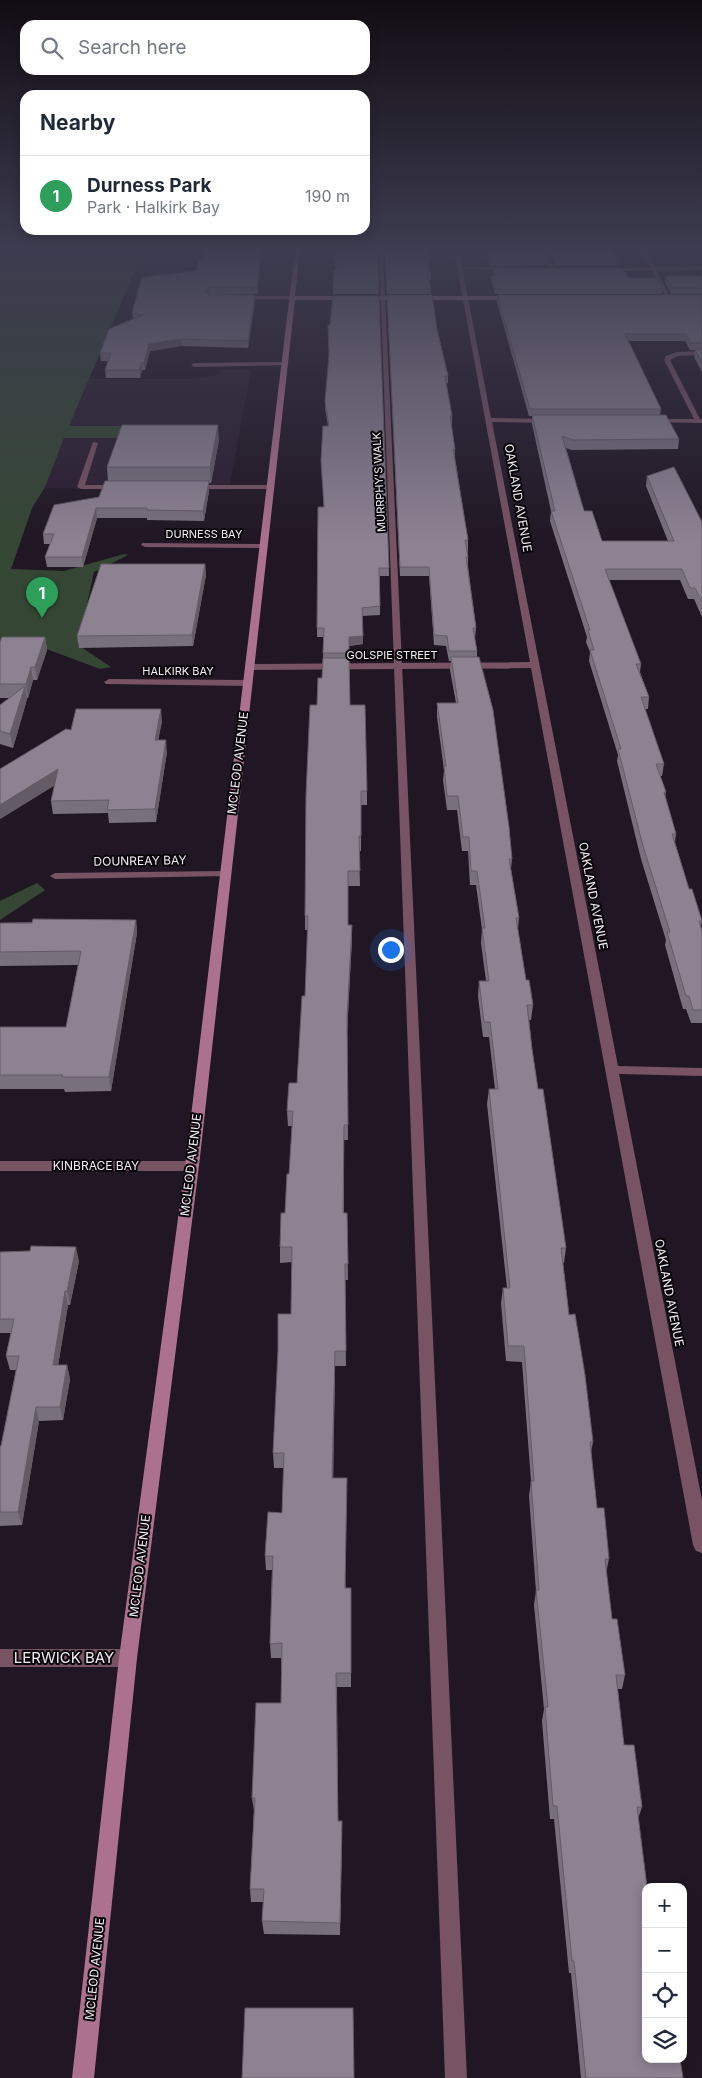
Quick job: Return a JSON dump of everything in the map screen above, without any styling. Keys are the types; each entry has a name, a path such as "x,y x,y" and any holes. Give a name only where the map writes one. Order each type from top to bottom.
{"street":[{"name":"MCLEOD AVENUE","path":"83,2078 128,1658 192,1166 288,348"},
{"name":"MURRPHY'S WALK","path":"385,348 394,546 396,666 456,2078"},
{"name":"OAKLAND AVENUE","path":"475,348 702,1545"},
{"path":"648,421 700,421 667,360 668,357 677,354 702,353"},
{"path":"194,365 286,364"},
{"path":"490,420 559,420"},
{"path":"95,443 81,487 128,487"},
{"path":"185,486 271,487"},
{"name":"DURNESS BAY","path":"145,546 264,546"},
{"name":"GOLSPIE STREET","path":"249,667 534,665"},
{"name":"HALKIRK BAY","path":"109,682 248,682"},
{"name":"DOUNREAY BAY","path":"55,876 225,874"},
{"path":"613,1070 702,1072"},
{"name":"KINBRACE BAY","path":"0,1166 192,1166"},
{"name":"LERWICK BAY","path":"0,1658 128,1658"}],"shaded area":[{"path":"221,370 251,370 229,490 44,488 88,379 191,379 220,374"}],"green space":[{"path":"0,348 102,348 69,426 126,426 124,435 117,438 64,438 45,487 32,508 11,569 64,571 124,554 128,555 94,572 78,645 111,667 100,669 44,648 0,647"},
{"path":"37,883 45,890 0,920 0,901"}],"building":[{"path":"102,348 148,348 144,363 141,363 139,370 105,370 111,353 100,353"},
{"path":"329,348 381,348 389,568 379,568 380,606 362,608 363,636 349,637 349,653 323,653 324,628 317,628 318,507 324,507 321,460 323,426 329,426 325,401"},
{"path":"390,348 441,348 448,376 445,376 452,416 450,416 455,449 453,449 468,540 465,540 468,557 466,557 476,628 473,628 477,651 449,651 447,636 434,635 429,567 400,567"},
{"path":"512,348 632,348 661,409 530,409"},
{"path":"702,349 702,363 695,350"},
{"path":"532,415 666,415 679,439 573,440 562,436 584,511 592,511 602,541 674,541 647,476 674,467 702,522 702,602 695,588 690,588 682,569 605,569 641,664 636,664 649,697 641,697 664,764 656,764 666,792 664,792 676,834 672,834 689,889 692,889 702,921 699,921 702,931 702,1010 693,1010 689,996 686,996 667,932 670,932 643,846 618,749 621,749 590,650 594,650 588,630 590,630 551,511 555,511"},
{"path":"122,425 218,425 210,467 107,467"},
{"path":"105,481 209,481 203,511 96,508 82,557 45,557 54,534 43,534 54,505 99,497"},
{"path":"101,564 205,564 192,635 77,636"},
{"path":"2,637 45,637 35,667 31,667 26,684 0,684 0,642"},
{"path":"451,657 479,657 493,710 509,827 512,859 509,859 519,918 516,918 526,980 529,980 533,1005 527,1005 532,1049 538,1089 543,1089 566,1248 561,1248 569,1315 575,1314 585,1375 593,1442 590,1442 597,1508 604,1508 609,1559 605,1559 612,1619 617,1619 625,1675 616,1675 624,1745 634,1745 642,1807 637,1807 646,1883 642,1883 642,2063 681,2063 683,2078 586,2078 574,1961 572,1961 557,1806 553,1806 545,1707 548,1707 536,1590 539,1590 531,1481 534,1481 524,1346 508,1346 503,1288 510,1288 489,1089 498,1089 490,1022 484,1022 479,981 489,981 482,928 485,928 477,871 471,871 469,837 463,837 458,796 447,796 444,766 446,766 437,703 458,703"},
{"path":"323,658 349,658 350,705 365,705 367,791 361,791 360,871 348,871 348,925 352,925 347,1018 348,1125 344,1125 343,1213 347,1213 348,1264 345,1264 346,1351 335,1351 332,1478 347,1478 345,1588 351,1588 351,1673 336,1673 338,1821 342,1821 340,1923 262,1921 264,1889 250,1889 255,1798 252,1798 256,1703 281,1703 282,1643 270,1644 273,1556 265,1556 268,1512 282,1513 284,1453 273,1453 278,1314 291,1314 292,1247 280,1247 281,1213 285,1213 293,1111 287,1111 289,1083 297,1083 302,996 305,996 308,916 305,916 306,795 310,705 317,705 318,678 322,678"},
{"path":"25,686 10,734 0,731 0,705"},
{"path":"76,709 161,709 155,740 166,740 155,809 107,810 109,800 51,801 58,769 0,805 0,769 66,729 71,730"},
{"path":"33,919 136,920 109,1077 0,1075 0,1027 66,1027 81,951 0,952 0,923 32,923"},
{"path":"31,1246 76,1247 67,1291 65,1291 53,1365 67,1365 60,1407 36,1407 18,1512 0,1512 0,1446 19,1356 6,1356 14,1319 0,1319 0,1252 30,1251"},
{"path":"245,2008 353,2008 354,2078 242,2078"}],"place":[{"name":"Durness Park","path":"42,618"}]}
